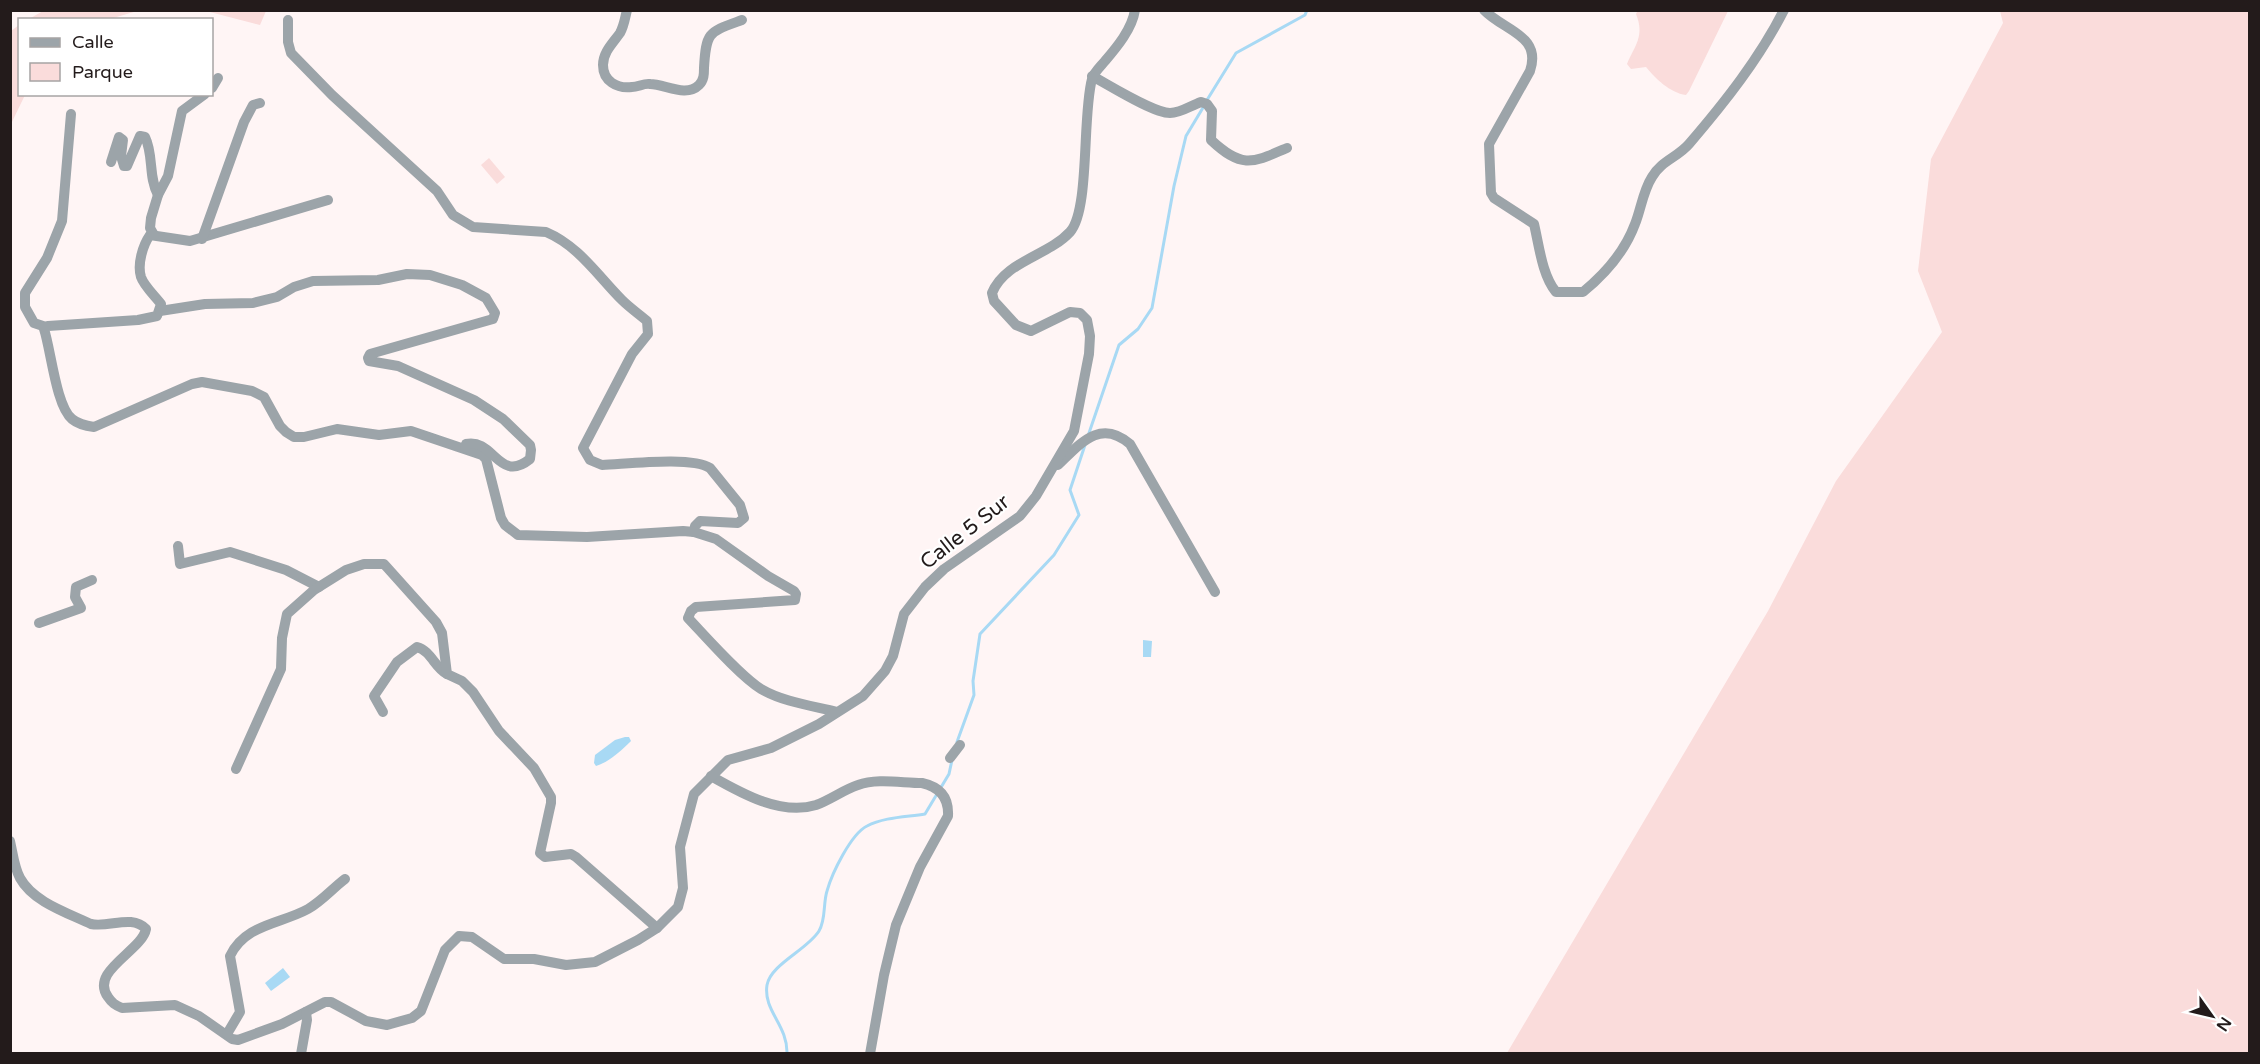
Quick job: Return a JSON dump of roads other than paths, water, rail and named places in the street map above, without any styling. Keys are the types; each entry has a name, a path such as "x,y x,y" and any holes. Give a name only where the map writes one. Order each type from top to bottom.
{"street":[{"path":"627,10 620,32 608,48 603,64 606,78 615,85 630,88 650,84 690,90 699,85 704,76 706,43 711,34 717,29 742,20"},
{"path":"1135,10 1131,25 1112,53 1092,76 1167,113 1204,103 1212,111 1211,140 1244,161 1255,161 1287,148"},
{"path":"1484,10 1524,38 1532,49 1534,59 1530,71 1489,144 1491,193 1494,198 1534,224 1552,287 1556,292 1583,292 1613,263 1634,227 1652,177 1663,162 1687,147 1720,106 1766,46 1784,10"},
{"path":"288,20 288,42 291,53 332,95 437,191 453,215 473,227 546,232 556,236 578,252 623,301 647,321 648,334 632,354 582,448 590,460 602,465 686,461 705,464 740,506 744,518 738,523 700,521 695,526 694,532"},
{"name":"Calle 5 Sur","path":"306,1012 325,1002 331,1002 366,1021 387,1025 412,1018 421,1011 445,950 459,936 472,937 504,959 534,958 566,965 595,962 657,928 680,903 683,888 680,847 694,794 728,760 771,748 819,724 863,696 885,671 893,656 903,614 925,587 944,569 1020,516 1053,470 1074,431 1089,354 1090,336 1087,320 1080,313 1070,312 1030,331 1016,325 994,301 992,293 996,283 1019,264 1070,232 1078,219 1083,195 1085,130 1092,76"},
{"path":"213,86 218,78"},
{"path":"154,234 150,228 158,195 168,176 182,111 202,96"},
{"path":"202,239 244,123 253,105 260,103"},
{"path":"71,114 62,221 47,258 25,293 25,306 34,323 46,327 145,320 158,316 162,304 142,280 141,274 145,243 150,235 190,241 202,239 328,200"},
{"path":"111,162 119,137 123,140 121,156 126,166 131,160 140,136 145,137 149,145 153,185 158,195"},
{"path":"160,311 205,304 253,303 277,297 294,287 313,281 378,280 407,274 430,275 462,285 486,298 495,313 493,319 370,354 368,358 369,361 406,370 474,400 503,419 530,445 531,450 530,459 513,467 504,466 486,448 475,443 466,444 465,448"},
{"path":"46,327 44,329 59,393 69,416 73,421 85,426 94,427 192,384 202,382 252,391 264,397 280,426 294,437 304,437 337,429 379,435 411,430 448,445 465,448 482,455 486,459 502,522 518,535 598,537 694,532 716,539 796,594 795,600 696,607 688,618 747,678 762,689 781,698 837,712"},
{"path":"1053,470 1093,434 1114,433 1130,444 1215,592"},
{"path":"178,546 180,564 230,552 286,570 319,587"},
{"path":"236,769 281,669 282,638 287,614 319,587 346,570 364,564 387,565 436,622 442,633 447,674"},
{"path":"39,623 81,608 75,597 76,587 92,580"},
{"path":"383,712 374,696 385,683 397,662 417,647 426,651 442,672 462,681 473,692 499,731 534,768 551,798 540,853 542,856 571,854 576,857 657,928"},
{"path":"950,758 960,745"},
{"path":"711,776 743,794 766,802 801,808 817,804 858,785 869,783 922,783 940,790 948,808 948,816 920,867 896,925 884,975 870,1053"},
{"path":"10,841 15,868 21,880 37,896 91,924 99,926 132,922 140,923 146,929 143,938 107,973 103,983 105,994 115,1005 122,1008 175,1005 199,1016 238,1040 282,1024 306,1012 307,1020 301,1053"},
{"path":"227,1034 240,1012 230,956 237,944 258,927 308,909 345,879"}],"water":[{"path":"1143,640 1152,641 1151,657 1143,657"},
{"path":"629,737 631,741 610,759 596,766 595,755 615,740"},
{"path":"283,968 290,977 271,991 265,983"}],"waterway":[{"path":"1207,100 1236,53 1305,15 1307,10"},
{"path":"1089,433 1119,345 1138,329 1152,308 1174,186 1186,136 1204,106"},
{"path":"957,742 974,695 973,681 980,634 1054,555 1079,515 1070,490 1085,445"},
{"path":"787,1054 784,1035 772,1011 767,994 770,977 819,931 823,922 829,883 855,837 861,830 874,823 925,814 949,774 952,760"}]}
